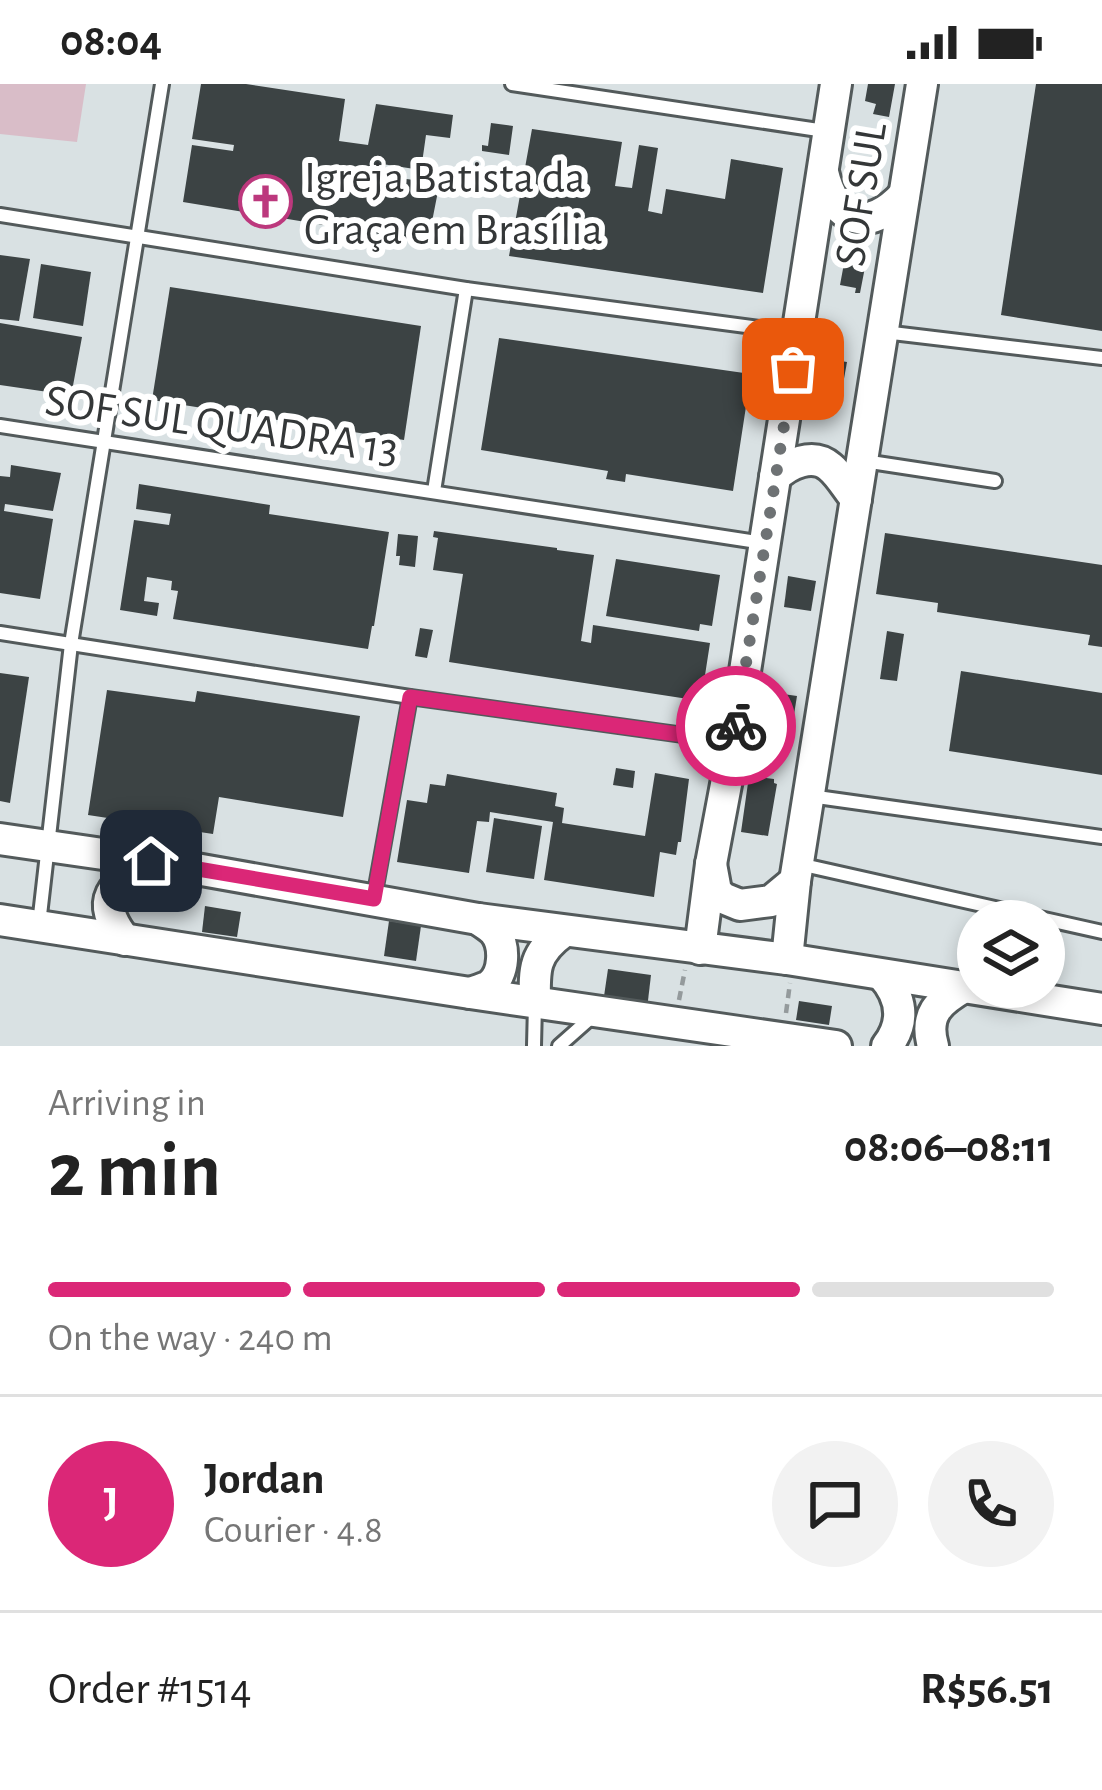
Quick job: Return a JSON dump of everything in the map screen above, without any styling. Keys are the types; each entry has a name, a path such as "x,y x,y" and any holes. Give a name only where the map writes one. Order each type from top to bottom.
{"street":[{"name":"SOF SUL","path":"694,949 734,742 836,84"},
{"name":"SOF SUL","path":"791,960 796,872 922,84"},
{"path":"823,172 828,195 841,211 856,217 873,218 888,212 904,195"},
{"path":"775,477 788,465 820,462 830,467 856,499"},
{"path":"0,839 478,919 957,986"},
{"path":"125,940 109,920 107,904 115,886 151,861"},
{"path":"711,864 716,891 740,905 771,901 796,872"},
{"path":"470,993 489,987 502,959 494,931 478,919"},
{"path":"0,920 598,1012 686,1032 836,1046"},
{"path":"535,1002 535,967 549,942 563,932"},
{"path":"882,975 895,989 900,1007 899,1025 887,1046"},
{"path":"933,1046 931,1022 936,1006 957,992"},
{"path":"1065,1004 1102,1010"}],"lane":[{"path":"39,924 71,644 162,84"},
{"path":"512,84 829,132"},
{"path":"0,215 466,290 799,333"},
{"name":"SOF SUL QUADRA 13","path":"434,490 466,290"},
{"path":"883,332 1102,358"},
{"name":"SOF SUL QUADRA 13","path":"0,426 764,543"},
{"path":"862,460 995,481"},
{"path":"0,633 734,742"},
{"path":"374,899 410,697"},
{"path":"808,796 1102,837"},
{"path":"796,872 1102,932"},
{"path":"534,1046 535,1002"},
{"path":"559,1046 598,1012"}],"path":[{"path":"686,1032 694,949"},
{"path":"780,1041 794,1026 784,1025 791,960"}],"shaded area":[{"path":"0,84 86,84 77,142 0,134"}],"building":[{"path":"201,84 246,84 345,99 339,141 368,145 376,104 453,115 450,138 426,135 421,170 382,164 381,169 400,172 399,178 414,180 415,174 440,181 428,242 183,202 192,145 233,151 234,145 192,139"},
{"path":"868,84 895,84 889,117 873,114 876,104 865,101"},
{"path":"1036,84 1102,84 1102,331 1001,315"},
{"path":"491,123 513,126 509,155 482,151 482,145 488,146"},
{"path":"532,129 622,142 615,186 632,188 639,145 658,148 648,211 662,214 666,189 725,199 731,159 783,168 763,293 509,256"},
{"path":"0,255 30,259 19,321 0,319"},
{"path":"845,258 866,262 860,293 840,285"},
{"path":"41,264 91,272 83,326 33,318"},
{"path":"170,287 421,326 404,440 152,400"},
{"path":"0,323 82,337 72,391 58,394 58,389 55,393 0,385"},
{"path":"499,338 751,374 733,491 626,474 625,482 606,479 608,471 481,450"},
{"path":"821,358 847,362 840,401 815,398"},
{"path":"11,465 61,473 53,511 5,504 4,511 53,519 40,599 0,593 0,476 10,477"},
{"path":"139,484 270,505 269,514 389,532 368,649 173,619 178,591 171,590 172,581 147,577 144,601 159,603 157,616 120,610 134,520 169,525 171,514 136,509"},
{"path":"434,531 594,555 581,641 591,643 593,625 710,643 701,701 449,662 463,574 433,570 438,538 433,537"},
{"path":"885,533 1102,565 1102,647 1088,645 1090,635 937,612 938,603 876,594"},
{"path":"398,534 418,536 415,567 399,565"},
{"path":"616,559 720,575 712,626 700,624 699,631 606,616"},
{"path":"788,576 816,581 811,611 784,607"},
{"path":"420,628 433,630 427,658 415,656"},
{"path":"887,631 904,634 897,681 880,679"},
{"path":"961,671 1102,693 1102,775 949,751"},
{"path":"0,673 29,677 10,803 0,801"},
{"path":"107,690 195,702 197,691 360,716 343,817 219,797 213,834 88,815"},
{"path":"769,692 797,696 791,733 763,729"},
{"path":"616,768 635,771 633,788 613,785"},
{"path":"655,773 689,779 681,842 676,855 660,852 654,897 544,880 553,822 490,812 489,822 477,821 469,873 397,862 407,800 427,803 430,784 445,786 447,774 557,793 555,806 564,808 562,823 645,836"},
{"path":"749,776 774,779 777,784 768,836 741,832"},
{"path":"494,818 542,826 534,879 486,872"},
{"path":"205,906 241,912 237,937 202,932"},
{"path":"389,921 421,926 416,961 384,956"},
{"path":"608,969 651,975 647,1009 603,1003"},
{"path":"799,1001 832,1006 829,1025 796,1020"}],"way so far":[{"path":"736,726 793,369"}],"place":[{"name":"Igreja Batista da Graça em Brasília","path":"265,202"}],"route":[{"path":"151,861 374,899 410,697 734,742 736,726"}]}
